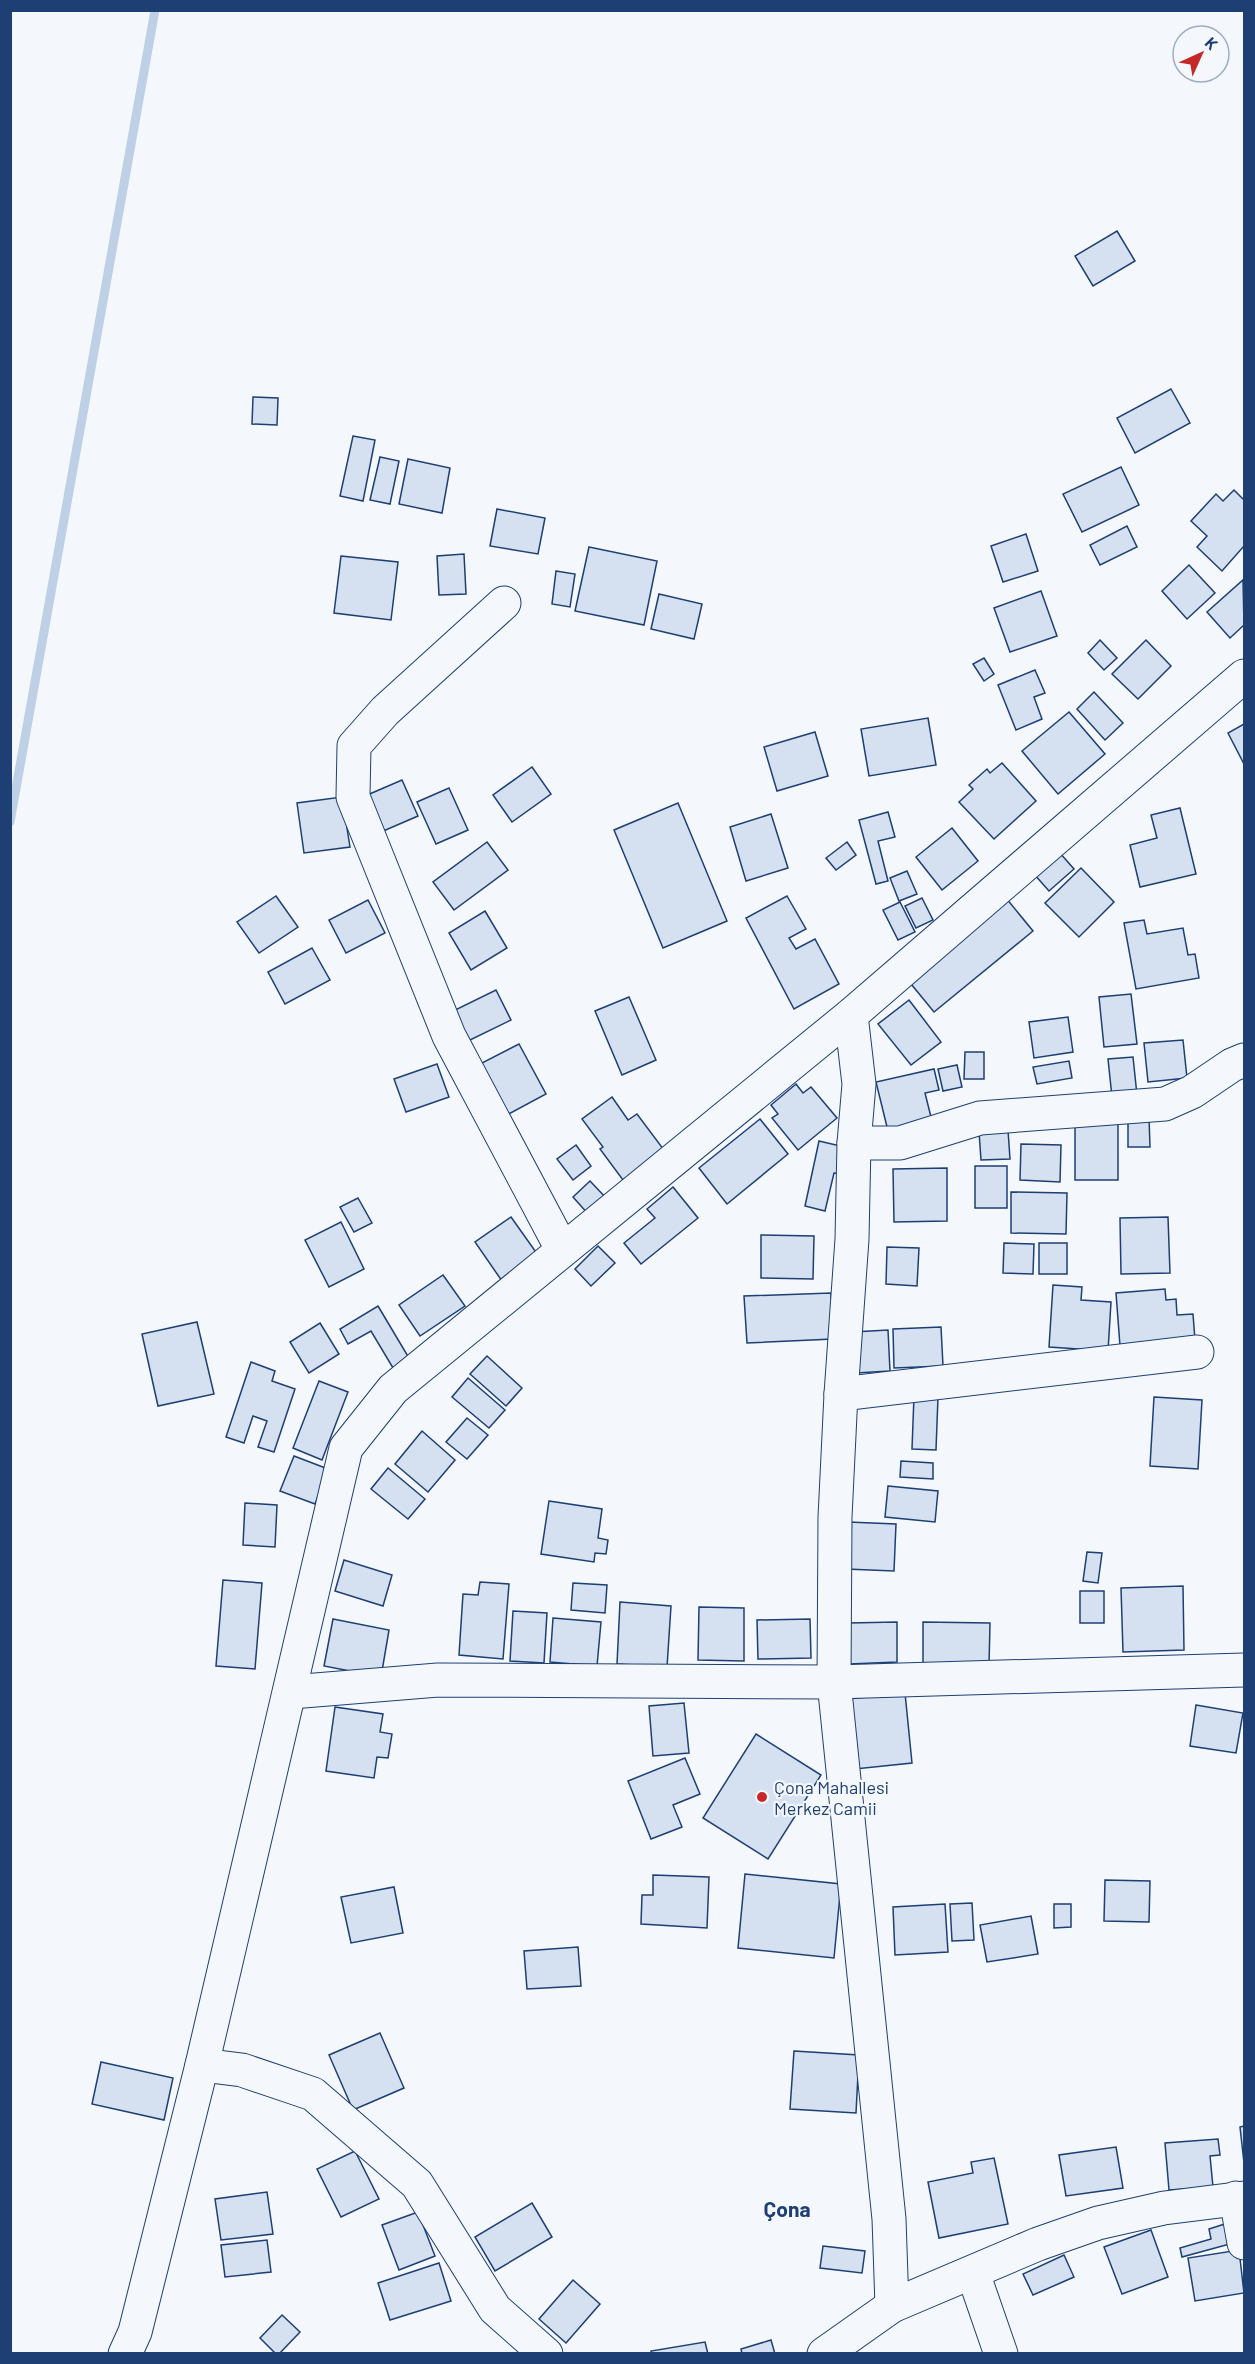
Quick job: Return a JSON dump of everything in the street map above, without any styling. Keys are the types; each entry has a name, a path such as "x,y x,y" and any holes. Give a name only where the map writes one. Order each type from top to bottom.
{"street":[{"path":"504,603 385,711 354,746 354,797 449,1036 562,1249"},
{"path":"125,2354 135,2332 202,2065 291,1692 346,1448 393,1389 851,1015 1245,676"},
{"path":"851,1015 859,1084 835,1517 834,1682 889,2219 892,2307"},
{"path":"854,1143 900,1143 980,1118 1165,1104 1192,1092 1232,1065 1245,1060"},
{"path":"841,1394 1197,1352"},
{"path":"291,1692 459,1679 834,1682 1245,1670"},
{"path":"202,2065 242,2070 312,2094 417,2184 495,2309 546,2354"},
{"path":"824,2354 892,2307 1038,2244 1098,2223 1164,2208 1240,2198 1245,2243"},
{"path":"973,2273 1001,2354"}],"building":[{"path":"1117,231 1135,261 1093,286 1075,256"},
{"path":"1171,389 1190,423 1135,453 1117,418"},
{"path":"253,397 278,398 277,425 252,424"},
{"path":"353,436 375,440 363,501 340,496"},
{"path":"380,457 399,461 390,504 370,500"},
{"path":"408,459 450,468 442,513 399,504"},
{"path":"1121,467 1139,505 1082,532 1063,494"},
{"path":"1234,490 1244,500 1244,546 1222,571 1197,547 1207,536 1191,521 1216,494 1223,501"},
{"path":"497,509 545,518 538,554 490,546"},
{"path":"1127,526 1137,547 1100,565 1090,545"},
{"path":"1026,534 1038,571 1003,582 991,546"},
{"path":"589,547 657,561 644,625 575,611"},
{"path":"464,554 466,594 439,595 437,556"},
{"path":"341,556 398,562 391,620 334,613"},
{"path":"1189,565 1215,593 1187,619 1162,591"},
{"path":"556,571 575,574 570,607 552,604"},
{"path":"1243,580 1244,625 1230,638 1207,612"},
{"path":"1041,591 1057,636 1010,652 994,608"},
{"path":"659,594 702,604 694,639 651,629"},
{"path":"1100,640 1117,658 1104,670 1088,653"},
{"path":"1146,640 1171,666 1138,699 1112,674"},
{"path":"984,658 994,674 984,681 973,664"},
{"path":"1035,670 1045,693 1034,697 1042,719 1016,730 998,685"},
{"path":"1094,692 1123,723 1105,740 1077,709"},
{"path":"1069,712 1105,754 1058,794 1022,751"},
{"path":"928,718 936,765 869,776 861,729"},
{"path":"1244,724 1244,764 1228,733"},
{"path":"815,732 828,776 777,791 764,747"},
{"path":"1002,763 1036,801 994,839 959,802 973,789 969,785 987,769 990,773"},
{"path":"532,767 551,794 512,822 493,795"},
{"path":"402,780 418,816 381,832 365,796"},
{"path":"449,788 468,830 436,844 417,802"},
{"path":"342,797 350,847 304,853 297,803"},
{"path":"678,803 727,921 663,948 614,830"},
{"path":"1180,808 1196,874 1140,887 1130,845 1157,838 1151,815"},
{"path":"888,812 895,837 878,841 888,881 876,884 859,820"},
{"path":"771,814 788,868 746,881 730,827"},
{"path":"952,828 978,861 942,890 916,857"},
{"path":"487,842 508,870 454,910 433,882"},
{"path":"847,842 856,855 836,870 826,858"},
{"path":"1059,852 1074,869 1049,891 1034,874"},
{"path":"1081,868 1114,902 1079,937 1045,903"},
{"path":"907,871 917,894 899,901 890,878"},
{"path":"276,896 298,927 259,953 237,922"},
{"path":"787,896 806,929 789,938 796,949 815,939 839,984 794,1009 746,918"},
{"path":"922,898 933,920 916,928 905,906"},
{"path":"1006,898 1033,931 934,1012 907,979"},
{"path":"368,900 385,933 346,953 329,920"},
{"path":"900,902 915,932 898,940 883,910"},
{"path":"485,911 507,948 471,970 449,933"},
{"path":"1144,920 1147,934 1183,928 1188,955 1195,954 1199,978 1136,989 1124,923"},
{"path":"312,948 330,980 285,1004 268,972"},
{"path":"496,990 511,1020 466,1042 451,1012"},
{"path":"1131,994 1137,1044 1104,1047 1099,997"},
{"path":"629,997 656,1060 622,1075 595,1011"},
{"path":"909,1000 941,1042 911,1065 878,1024"},
{"path":"1068,1017 1073,1052 1034,1058 1029,1022"},
{"path":"1183,1040 1187,1078 1148,1082 1144,1043"},
{"path":"519,1044 546,1094 505,1116 478,1065"},
{"path":"965,1052 984,1052 984,1079 964,1079"},
{"path":"1133,1057 1137,1095 1112,1097 1108,1059"},
{"path":"1069,1061 1072,1078 1037,1084 1033,1067"},
{"path":"437,1064 449,1097 406,1112 394,1079"},
{"path":"957,1065 962,1087 943,1091 938,1069"},
{"path":"934,1069 939,1090 925,1093 932,1121 888,1131 876,1082"},
{"path":"796,1084 803,1093 811,1087 837,1118 798,1150 772,1118 778,1114 771,1105"},
{"path":"612,1097 628,1120 637,1114 664,1150 623,1180 600,1149 603,1147 582,1119"},
{"path":"1149,1117 1150,1147 1128,1147 1128,1118"},
{"path":"760,1119 788,1154 727,1204 699,1168"},
{"path":"1075,1120 1118,1120 1118,1180 1075,1180"},
{"path":"1008,1130 1010,1159 981,1160 979,1132"},
{"path":"819,1141 849,1148 843,1174 834,1173 825,1211 805,1206"},
{"path":"1021,1144 1061,1145 1060,1182 1020,1180"},
{"path":"576,1145 591,1166 573,1180 557,1159"},
{"path":"975,1166 1007,1166 1007,1208 975,1208"},
{"path":"947,1168 947,1221 894,1222 893,1169"},
{"path":"590,1181 607,1199 589,1215 573,1197"},
{"path":"673,1187 698,1218 641,1264 624,1243 655,1218 647,1209"},
{"path":"1011,1192 1067,1193 1066,1234 1011,1233"},
{"path":"358,1198 372,1223 354,1232 340,1207"},
{"path":"511,1217 538,1255 502,1281 475,1242"},
{"path":"1168,1217 1170,1273 1121,1274 1120,1218"},
{"path":"341,1222 364,1269 329,1287 305,1240"},
{"path":"761,1235 814,1236 813,1279 761,1278"},
{"path":"1004,1243 1034,1244 1033,1274 1003,1273"},
{"path":"1039,1243 1067,1243 1067,1274 1039,1274"},
{"path":"598,1246 615,1263 591,1286 575,1269"},
{"path":"887,1247 919,1248 917,1286 886,1284"},
{"path":"443,1275 465,1306 420,1336 399,1305"},
{"path":"1053,1285 1082,1287 1081,1300 1111,1302 1108,1351 1049,1347"},
{"path":"1165,1289 1166,1300 1176,1299 1177,1315 1193,1314 1195,1340 1120,1346 1116,1293"},
{"path":"831,1293 833,1339 747,1343 744,1296"},
{"path":"378,1306 409,1358 393,1368 371,1331 348,1344 340,1329"},
{"path":"197,1322 214,1394 158,1406 142,1334"},
{"path":"320,1323 339,1354 309,1373 290,1342"},
{"path":"941,1327 943,1366 894,1368 893,1329"},
{"path":"888,1330 890,1371 856,1373 853,1332"},
{"path":"487,1356 522,1388 506,1406 470,1374"},
{"path":"251,1362 275,1371 272,1381 295,1389 274,1452 258,1447 267,1421 253,1416 244,1443 226,1437"},
{"path":"468,1378 505,1410 489,1428 452,1397"},
{"path":"319,1381 348,1392 322,1460 293,1448"},
{"path":"914,1396 938,1397 936,1450 912,1449"},
{"path":"1154,1397 1202,1400 1198,1469 1150,1466"},
{"path":"467,1418 488,1435 467,1459 446,1442"},
{"path":"422,1431 455,1460 428,1492 395,1464"},
{"path":"294,1456 328,1469 315,1504 280,1491"},
{"path":"901,1461 933,1463 933,1479 900,1477"},
{"path":"388,1468 425,1499 408,1519 371,1489"},
{"path":"888,1486 938,1491 935,1522 885,1517"},
{"path":"549,1501 602,1509 598,1538 608,1540 606,1554 595,1553 594,1562 541,1554"},
{"path":"245,1503 277,1505 275,1547 243,1545"},
{"path":"848,1522 896,1524 894,1571 846,1569"},
{"path":"1087,1552 1102,1553 1098,1583 1083,1581"},
{"path":"344,1560 392,1575 383,1606 335,1591"},
{"path":"223,1580 262,1583 255,1669 216,1666"},
{"path":"480,1582 509,1584 503,1659 459,1655 463,1594 478,1595"},
{"path":"573,1583 607,1585 605,1613 571,1610"},
{"path":"1183,1586 1184,1650 1123,1652 1121,1588"},
{"path":"1080,1591 1104,1591 1104,1623 1080,1623"},
{"path":"620,1602 671,1606 667,1667 617,1664"},
{"path":"699,1607 744,1608 744,1661 698,1660"},
{"path":"513,1611 547,1613 544,1663 510,1661"},
{"path":"553,1618 601,1622 597,1666 550,1662"},
{"path":"333,1619 389,1630 381,1677 324,1666"},
{"path":"810,1619 811,1658 758,1659 757,1620"},
{"path":"897,1622 897,1662 849,1664 848,1623"},
{"path":"923,1622 990,1623 989,1666 923,1665"},
{"path":"905,1693 912,1763 855,1769 847,1699"},
{"path":"684,1703 689,1753 653,1756 649,1706"},
{"path":"1196,1705 1243,1713 1236,1753 1190,1746"},
{"path":"335,1707 383,1714 380,1732 392,1734 388,1758 377,1757 374,1778 326,1771"},
{"name":"Çona Mahallesi Merkez Camii","path":"756,1734 821,1775 768,1859 703,1818"},
{"path":"685,1758 700,1794 673,1805 682,1827 651,1839 628,1781"},
{"path":"745,1874 841,1884 834,1958 738,1948"},
{"path":"653,1875 709,1877 707,1928 641,1924 642,1895 653,1895"},
{"path":"1105,1880 1150,1881 1149,1922 1104,1921"},
{"path":"394,1887 403,1933 351,1943 341,1897"},
{"path":"972,1903 974,1940 952,1941 950,1904"},
{"path":"945,1904 948,1952 895,1955 893,1907"},
{"path":"1054,1904 1071,1904 1071,1927 1054,1928"},
{"path":"1031,1916 1038,1954 987,1962 980,1925"},
{"path":"578,1947 581,1986 527,1989 524,1951"},
{"path":"380,2033 404,2088 353,2110 329,2055"},
{"path":"794,2051 859,2055 856,2113 790,2109"},
{"path":"101,2062 173,2078 164,2120 92,2104"},
{"path":"1244,2126 1244,2163 1240,2127"},
{"path":"1218,2139 1220,2155 1210,2156 1213,2187 1169,2190 1165,2143"},
{"path":"1116,2147 1123,2188 1066,2196 1059,2155"},
{"path":"355,2151 379,2199 341,2217 317,2169"},
{"path":"994,2158 1008,2224 939,2238 928,2182 973,2173 971,2162"},
{"path":"267,2192 273,2234 221,2240 215,2199"},
{"path":"532,2203 552,2237 495,2271 475,2237"},
{"path":"418,2212 435,2256 399,2270 382,2225"},
{"path":"1231,2222 1237,2242 1182,2257 1180,2248 1211,2239 1209,2229"},
{"path":"1151,2230 1168,2277 1122,2294 1104,2247"},
{"path":"267,2240 271,2272 225,2277 221,2245"},
{"path":"823,2246 865,2251 862,2273 820,2268"},
{"path":"1239,2250 1244,2293 1195,2301 1188,2258"},
{"path":"1064,2255 1074,2277 1033,2295 1023,2274"},
{"path":"439,2263 451,2301 390,2320 378,2283"},
{"path":"573,2280 600,2304 566,2343 539,2319"},
{"path":"282,2315 300,2332 279,2354 276,2354 260,2338"},
{"path":"771,2340 775,2354 742,2354 741,2349"},
{"path":"705,2342 708,2354 652,2354 651,2351"}],"waterway":[{"path":"10,822 155,10"}],"place":[{"name":"Çona Mahallesi Merkez Camii","path":"762,1797"}],"district":[{"name":"Çona","path":"787,2208"}]}
